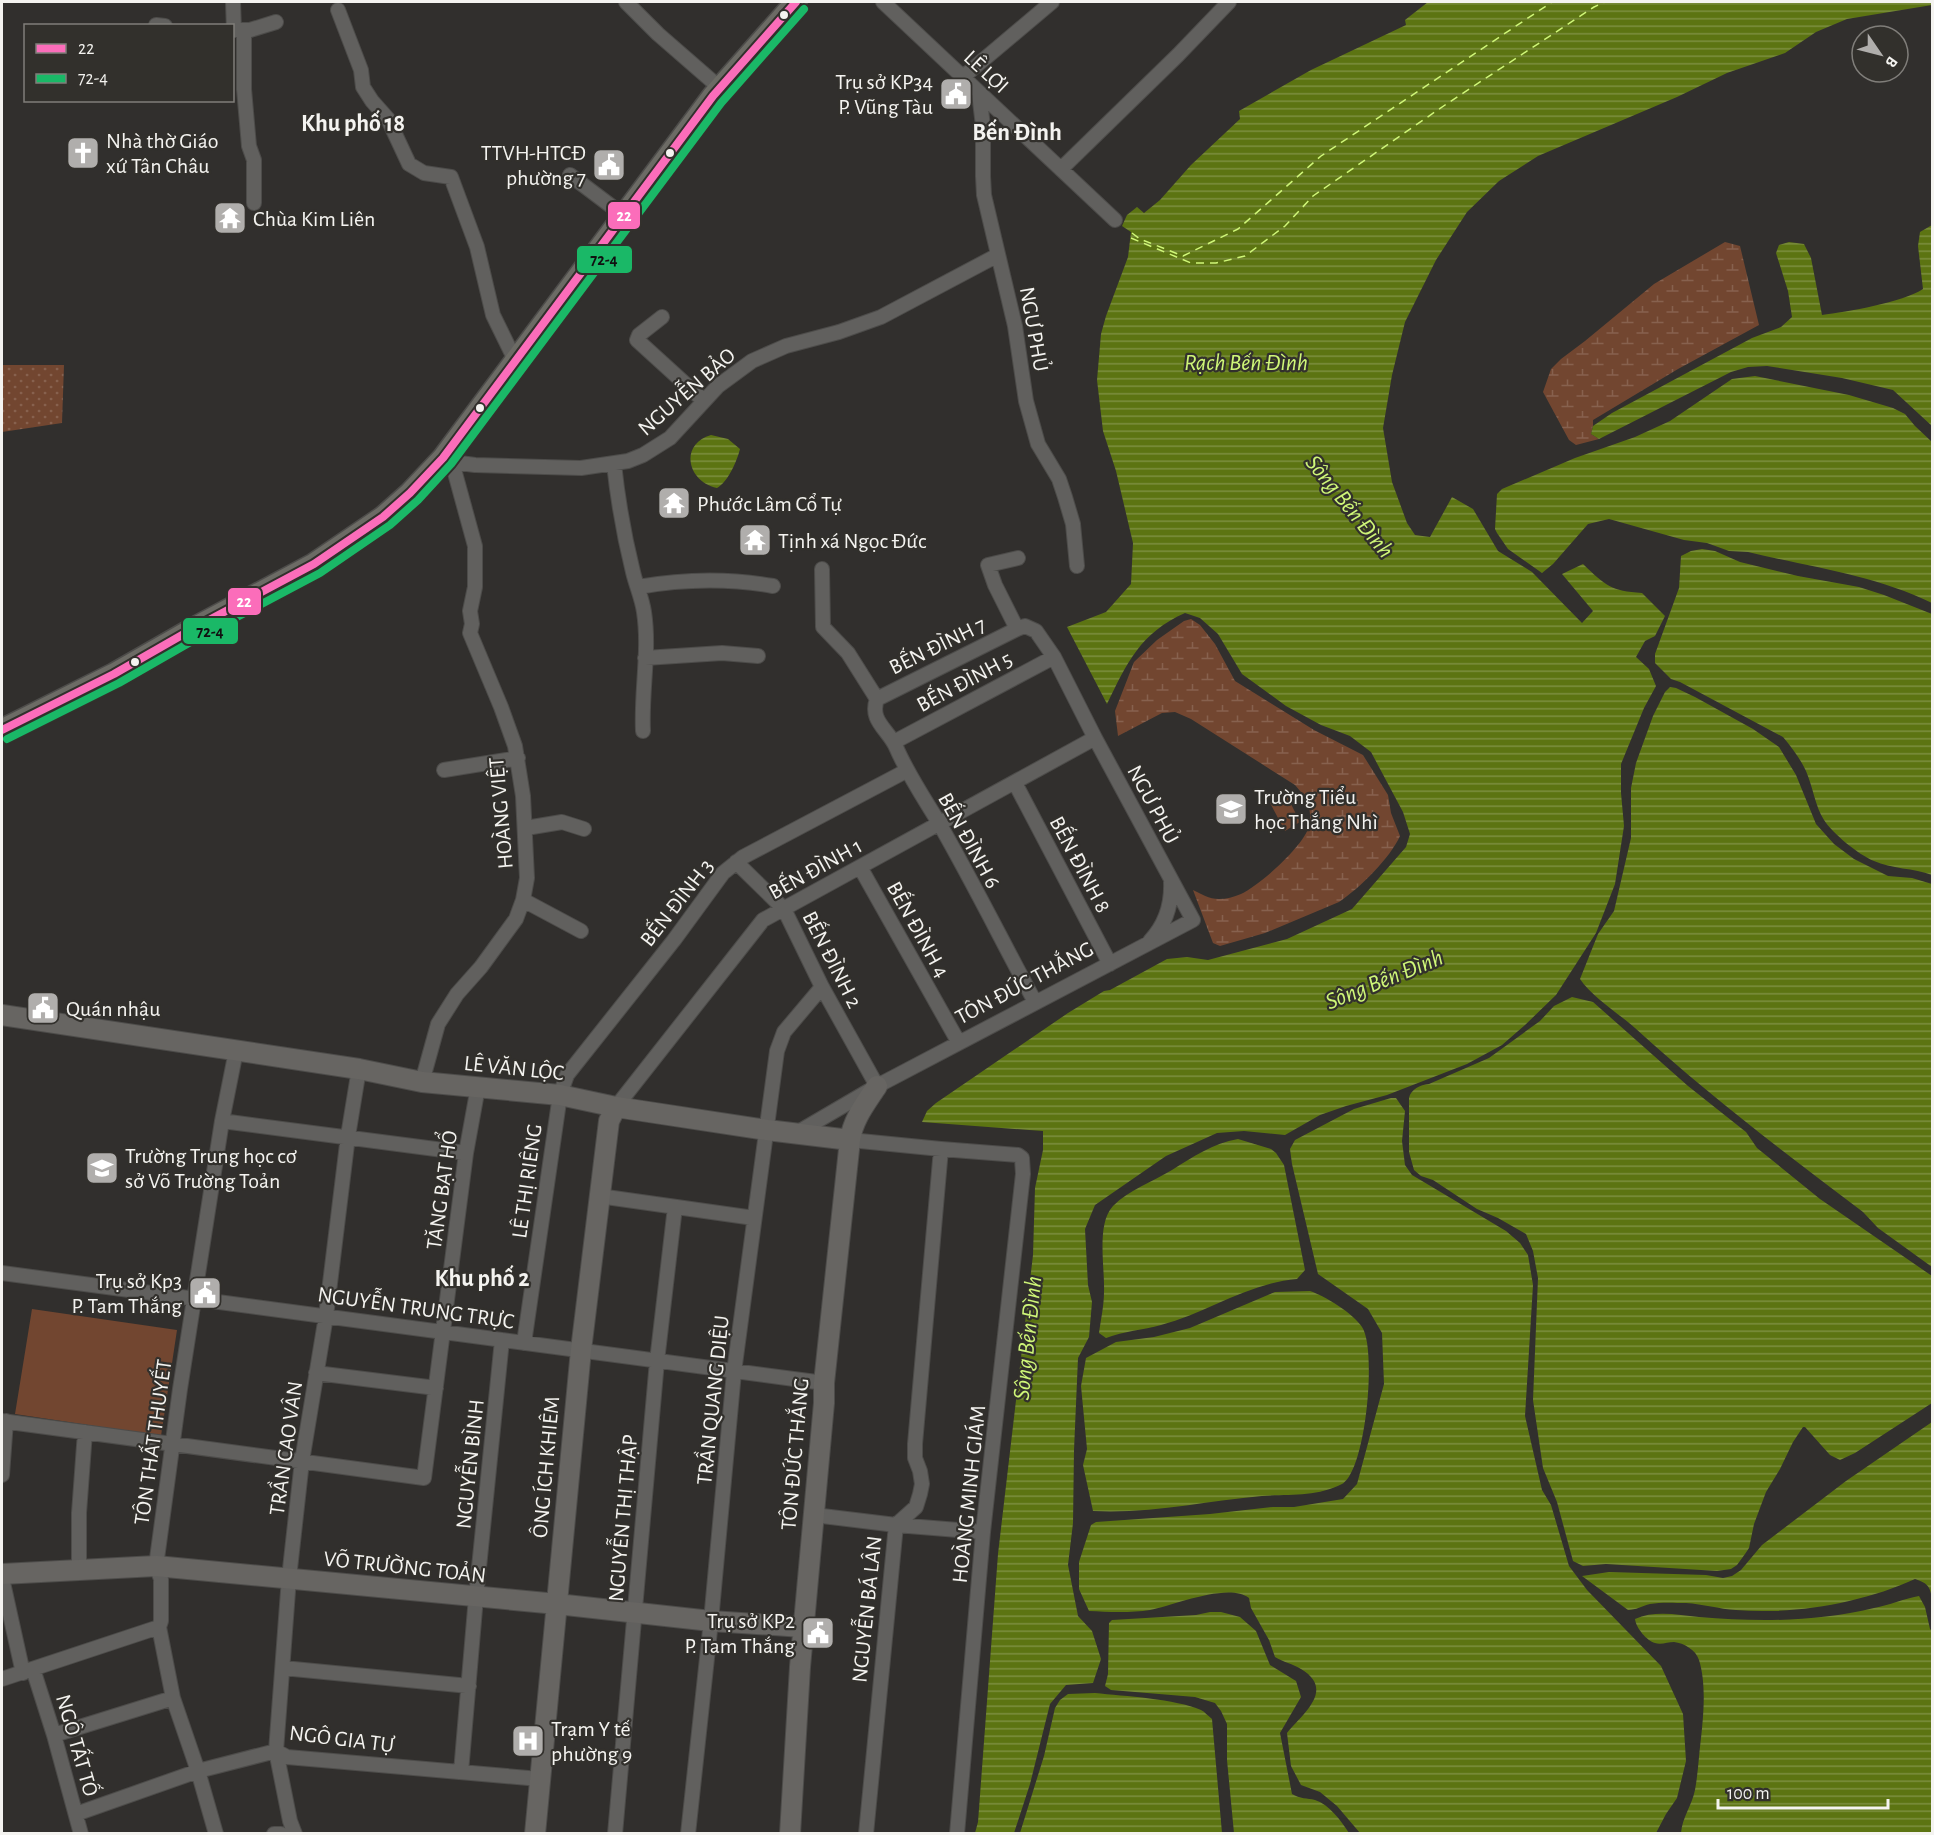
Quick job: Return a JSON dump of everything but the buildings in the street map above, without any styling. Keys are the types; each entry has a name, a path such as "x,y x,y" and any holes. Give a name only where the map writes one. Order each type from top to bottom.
{"main road":[{"path":"2,730 114,674 314,564 383,517 448,460 515,360 623,215 720,88 796,2"}],"street":[{"path":"233,2 249,146 254,160 254,203"},
{"path":"626,2 658,34 720,88"},
{"name":"LÊ LỢI","path":"883,2 1115,220"},
{"path":"963,77 1052,2"},
{"path":"1061,169 1229,2"},
{"path":"338,10 361,70 363,87 388,119 409,164 424,173 451,177 477,247 493,315 515,360"},
{"path":"237,30 250,30 276,22"},
{"name":"NGƯ PHỦ","path":"979,93 984,134 984,195 1015,326 1026,401 1038,444 1059,479 1065,497 1073,524 1077,566"},
{"path":"570,175 623,215"},
{"name":"NGUYỄN BẢO","path":"448,460 475,465 580,468 628,461 659,446 680,428 718,386 752,361 786,346 839,332 881,317 998,255"},
{"path":"662,317 639,335 637,340 704,401"},
{"name":"HOÀNG VIỆT","path":"422,1082 434,1036 444,1013 516,919 523,900 527,878 524,796 518,758 501,707 470,633 475,586 475,546 448,460"},
{"path":"614,464 620,514 633,576 644,612 645,658 642,712 644,731"},
{"path":"1017,629 995,585 988,565 1018,558"},
{"path":"822,569 823,627 848,653 877,699"},
{"path":"638,587 687,580 714,580 773,586"},
{"name":"NGƯ PHỦ","path":"1017,629 1025,626 1036,631 1054,657 1193,920"},
{"name":"BẾN ĐÌNH 7","path":"877,699 1017,629"},
{"path":"645,658 713,654 758,656"},
{"name":"BẾN ĐÌNH 5","path":"894,742 1054,657"},
{"name":"BẾN ĐÌNH 6","path":"877,699 874,711 879,723 894,742 906,771 939,823 1035,1002"},
{"name":"BẾN ĐÌNH 1","path":"616,1107 763,920 1095,738"},
{"path":"444,770 518,758"},
{"name":"BẾN ĐÌNH 3","path":"560,1095 567,1075 674,940 723,873 736,862 906,771"},
{"name":"BẾN ĐÌNH 8","path":"1015,783 1110,964"},
{"path":"526,828 562,822 584,829"},
{"name":"BẾN ĐÌNH 2","path":"736,862 784,909 822,987 877,1086"},
{"name":"BẾN ĐÌNH 4","path":"860,867 959,1043"},
{"path":"1146,944 1156,934 1166,916 1170,905 1170,878"},
{"path":"523,900 580,931"},
{"name":"TÔN ĐỨC THẮNG","path":"795,1134 877,1086 1193,920"},
{"name":"TRẦN QUANG DIỆU","path":"688,1833 711,1621 734,1372 777,1051 781,1038 822,987"},
{"name":"LÊ VĂN LỘC","path":"2,1016 359,1069 422,1082 560,1095 616,1107 795,1134 1018,1155 1022,1158"},
{"name":"TÔN THẤT THUYẾT","path":"216,1833 173,1698 159,1627 161,1621 160,1579 156,1566 172,1444 222,1120 236,1051"},
{"name":"TRẦN CAO VÂN","path":"295,1833 290,1821 276,1751 289,1578 302,1461 326,1316 348,1136 359,1069"},
{"name":"TÔN ĐỨC THẮNG","path":"790,1833 803,1627 824,1404 824,1383 850,1140 862,1107 877,1086"},
{"name":"TĂNG BẠT HỔ","path":"302,1461 424,1478 466,1153 478,1087"},
{"name":"LÊ THỊ RIÊNG","path":"524,1343 560,1095"},
{"name":"ÔNG ÍCH KHIÊM","path":"535,1833 580,1350 609,1121 616,1107"},
{"path":"222,1120 466,1153"},
{"name":"NGUYỄN BÁ LÂN","path":"866,1833 896,1525 916,1508 922,1484 915,1458 915,1444 941,1149"},
{"name":"HOÀNG MINH GIÁM","path":"957,1833 984,1532 1022,1185 1022,1158"},
{"path":"599,1196 754,1218"},
{"name":"NGUYỄN THỊ THẬP","path":"615,1833 657,1360 675,1207"},
{"name":"NGUYỄN TRUNG TRỰC","path":"2,1273 824,1383"},
{"name":"NGUYỄN BÌNH","path":"461,1772 502,1340"},
{"path":"316,1373 436,1388"},
{"path":"2,1475 4,1421 302,1461"},
{"path":"79,1570 79,1513 85,1432"},
{"path":"814,1515 984,1532"},
{"name":"VÕ TRƯỜNG TOẢN","path":"2,1576 156,1566 711,1621 803,1627"},
{"name":"NGÔ TẤT TỐ","path":"2,1576 28,1671 54,1735 81,1833"},
{"path":"2,1678 159,1627"},
{"path":"283,1668 469,1686"},
{"path":"54,1735 173,1698"},
{"name":"NGÔ GIA TỰ","path":"76,1814 198,1772 276,1751 286,1757 540,1779"},
{"path":"274,1833 281,1833"}],"green space":[{"path":"1725,242 1740,246 1759,325 1678,369 1593,420 1591,434 1599,439 1576,445 1569,440 1543,392 1551,369 1654,284"},
{"path":"2,365 64,365 62,423 2,432"},
{"path":"1191,619 1200,625 1215,644 1235,681 1314,730 1363,755 1388,795 1391,813 1400,836 1374,872 1339,902 1265,933 1220,946 1213,943 1193,890 1219,899 1236,896 1249,889 1270,874 1299,844 1309,826 1310,814 1305,799 1295,785 1191,719 1175,712 1162,713 1118,736 1115,711 1134,662 1157,640 1184,621"},
{"path":"1286,794 1300,822 1285,831 1270,803"},
{"path":"32,1309 177,1330 161,1436 15,1414"}],"water":[{"name":"Rạch Bến Đình","path":"1428,2 1932,2 1932,5 1847,19 1816,32 1785,53 1727,73 1677,97 1538,156 1499,181 1467,212 1436,260 1405,322 1392,375 1383,428 1392,482 1407,523 1415,535 1430,537 1452,497 1473,509 1498,551 1532,572 1582,623 1593,611 1562,574 1583,564 1598,578 1616,589 1642,593 1665,616 1655,636 1645,641 1636,657 1649,669 1656,686 1644,708 1621,764 1624,826 1615,884 1596,933 1556,995 1502,1045 1467,1064 1387,1095 1320,1115 1285,1135 1244,1131 1217,1133 1166,1156 1095,1205 1085,1229 1088,1285 1092,1302 1089,1337 1078,1358 1073,1523 1068,1565 1078,1616 1092,1631 1101,1659 1093,1683 1066,1685 1050,1704 1030,1784 1014,1833 975,1833 978,1822 998,1554 1033,1255 1035,1188 1043,1150 1043,1131 922,1122 927,1111 936,1103 1068,1013 1104,991 1110,990 1167,959 1187,957 1208,960 1287,939 1352,909 1406,847 1410,834 1403,812 1371,752 1350,736 1321,725 1286,706 1242,674 1218,634 1200,618 1185,613 1157,630 1146,640 1121,675 1107,704 1067,627 1106,612 1131,584 1133,543 1116,471 1103,431 1097,380 1101,334 1128,257 1131,232 1122,226 1127,215 1137,207 1144,213 1160,200 1191,165 1240,119 1239,111 1311,70 1406,25 1405,20"},
{"path":"1932,225 1932,426 1893,390 1842,378 1767,366 1748,367 1731,372 1599,439 1591,434 1593,426 1612,413 1752,338 1781,327 1792,317 1788,291 1776,253 1779,245 1789,242 1804,244 1811,258 1822,315 1889,302 1923,289 1918,246 1920,232"},
{"path":"1755,376 1849,395 1893,408 1905,414 1932,442 1932,603 1888,585 1842,573 1748,552 1729,551 1707,543 1684,540 1609,519 1588,524 1553,564 1542,573 1508,549 1497,533 1495,529 1497,494 1502,489 1575,458 1635,437 1670,421 1732,379"},
{"path":"711,435 728,439 740,449 728,476 717,488 699,478 693,471 691,463 694,446"},
{"path":"1702,549 1715,551 1740,562 1859,587 1932,614 1932,875 1881,864 1854,849 1824,820 1818,809 1804,766 1783,737 1671,679 1655,663 1655,654 1679,588 1681,556"},
{"path":"1670,687 1695,697 1753,729 1779,747 1796,775 1816,824 1834,844 1854,859 1888,876 1912,878 1932,884 1932,1267 1878,1228 1863,1212 1718,1100 1598,998 1580,979 1598,934 1614,911 1631,838 1631,788 1636,763 1653,716"},
{"path":"1572,997 1593,1002 1688,1086 1746,1132 1757,1148 1820,1199 1932,1276 1932,1403 1855,1453 1840,1460 1830,1455 1803,1427 1766,1492 1754,1524 1749,1548 1737,1565 1731,1569 1717,1571 1606,1564 1583,1566 1573,1561 1557,1502 1543,1468 1533,1400 1538,1278 1533,1251 1526,1234 1477,1209 1414,1170 1409,1152 1409,1098 1412,1092 1419,1086 1429,1084 1489,1058 1540,1021 1554,1006"},
{"path":"1396,1098 1405,1111 1402,1141 1405,1165 1412,1175 1506,1231 1520,1243 1528,1255 1533,1285 1525,1416 1542,1490 1551,1505 1569,1566 1587,1590 1661,1666 1683,1714 1686,1761 1677,1798 1656,1833 1360,1833 1337,1806 1320,1792 1301,1785 1291,1766 1287,1733 1313,1702 1316,1685 1311,1677 1301,1669 1275,1657 1269,1640 1251,1608 1249,1598 1240,1594 1215,1594 1150,1610 1089,1611 1079,1589 1079,1562 1091,1525 1096,1522 1294,1507 1343,1499 1357,1484 1384,1384 1382,1333 1368,1309 1318,1274 1290,1149 1295,1140 1354,1109"},
{"path":"1238,1139 1271,1149 1284,1165 1305,1270 1297,1279 1262,1286 1178,1320 1106,1338 1099,1333 1104,1297 1102,1247 1105,1224 1113,1206 1133,1191 1204,1151"},
{"path":"1310,1291 1331,1301 1352,1316 1362,1327 1366,1340 1369,1383 1363,1434 1350,1474 1342,1484 1323,1491 1303,1494 1262,1496 1136,1511 1093,1511 1083,1465 1087,1449 1081,1386 1086,1358 1116,1342 1154,1337 1190,1328 1275,1292"},
{"path":"1932,1422 1932,1598 1927,1586 1915,1579 1851,1601 1804,1609 1758,1611 1668,1603 1650,1604 1628,1610 1582,1576 1609,1572 1706,1575 1723,1578 1732,1576 1741,1570 1762,1545 1846,1481"},
{"path":"1919,1596 1932,1631 1932,1833 1681,1833 1694,1796 1697,1778 1704,1708 1702,1671 1697,1656 1686,1645 1652,1642 1645,1637 1635,1619 1650,1615 1675,1614 1743,1620 1787,1620 1852,1613"},
{"path":"1221,1612 1240,1617 1256,1631 1270,1665 1296,1681 1301,1697 1280,1733 1292,1794 1315,1800 1326,1806 1349,1833 1234,1833 1227,1760 1227,1724 1215,1703 1195,1697 1111,1690 1105,1686 1108,1674 1109,1623 1112,1620 1196,1615"},
{"path":"1095,1693 1178,1703 1201,1710 1212,1719 1222,1833 1020,1833 1044,1756 1055,1708 1068,1694"}],"ferry route":[{"path":"1132,233 1140,239 1183,256 1238,229 1321,156 1552,2"},
{"path":"1131,238 1191,263 1216,263 1245,256 1285,226 1313,196 1445,105 1605,2"}],"transit line":[{"name":"22","path":"2,730 114,674 314,564 383,517 410,493 443,458 713,96 796,2"},
{"name":"72-4","path":"7,739 119,683 201,636 320,573 390,525 418,500 451,464 721,103 804,9"}],"place":[{"name":"Trụ sở KP34 P. Vũng Tàu","path":"956,94"},
{"name":"Nhà thờ Giáo xứ Tân Châu","path":"83,153"},
{"name":"TTVH-HTCĐ phường 7","path":"609,165"},
{"name":"Chùa Kim Liên","path":"230,218"},
{"name":"Phước Lâm Cổ Tự","path":"674,503"},
{"name":"Tịnh xá Ngọc Đức","path":"755,540"},
{"name":"Trường Tiểu học Thắng Nhì","path":"1231,809"},
{"name":"Quán nhậu","path":"43,1008"},
{"name":"Trường Trung học cơ sở Võ Trường Toản","path":"102,1168"},
{"name":"Trụ sở Kp3 P. Tam Thắng","path":"205,1293"},
{"name":"Trụ sở KP2 P. Tam Thắng","path":"818,1633"},
{"name":"Trạm Y tế phường 9","path":"528,1741"}],"district":[{"name":"Khu phố 18","path":"353,123"},
{"name":"Bến Đình","path":"1017,132"},
{"name":"Khu phố 2","path":"482,1278"}],"water label":[{"name":"Sông Bến Đình","path":"1350,506"},
{"name":"Sông Bến Đình","path":"1384,979"},
{"name":"Sông Bến Đình","path":"1027,1338"}]}
